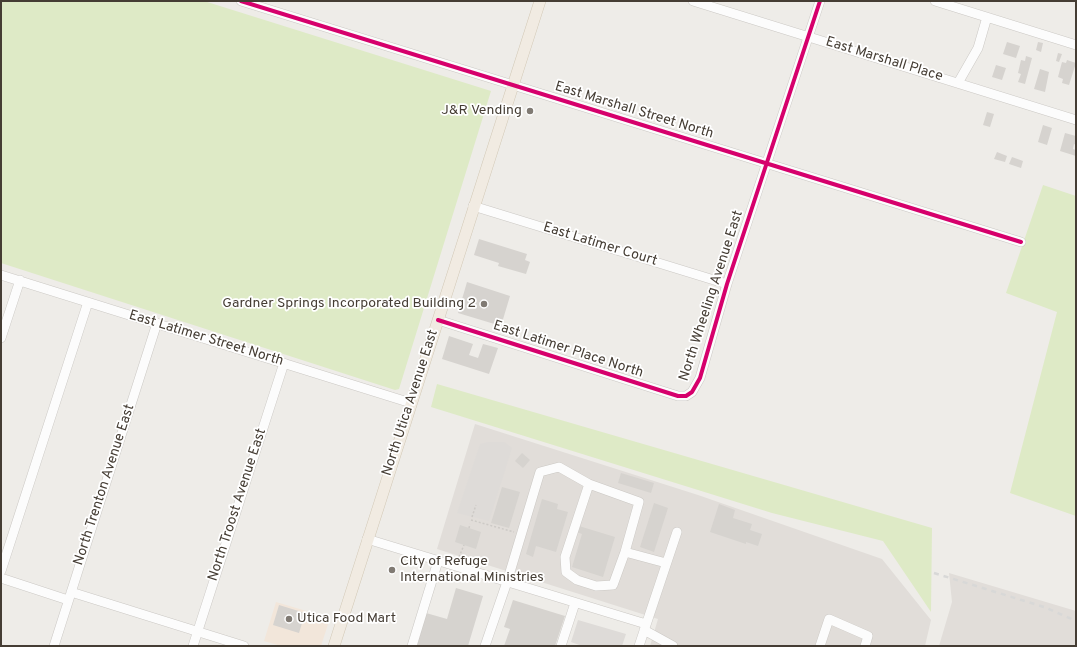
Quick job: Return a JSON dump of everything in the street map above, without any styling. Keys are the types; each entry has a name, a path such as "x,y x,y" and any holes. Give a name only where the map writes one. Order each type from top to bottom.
{"main road":[{"name":"North Utica Avenue East","path":"334,646 473,206 540,1"}],"street":[{"name":"East Marshall Street North","path":"241,1 259,4 513,85 1021,242"},
{"name":"East Marshall Place","path":"693,1 1076,120"},
{"name":"North Wheeling Avenue East","path":"692,392 700,378 727,284 820,1"},
{"path":"935,1 1076,45"},
{"path":"958,83 978,48 987,17"},
{"name":"East Latimer Court","path":"473,206 727,284"},
{"name":"East Latimer Street North","path":"1,274 411,403"},
{"path":"1,338 20,280"},
{"path":"1,571 88,302"},
{"name":"East Latimer Place North","path":"438,320 678,396 686,396 692,392"},
{"name":"North Trenton Avenue East","path":"54,646 156,323"},
{"name":"North Troost Avenue East","path":"193,646 284,363"},
{"path":"485,646 507,582 540,472 559,467 589,484 639,502 625,552 613,585 596,586 578,580 566,572 564,557 589,484"},
{"path":"639,646 677,532"},
{"path":"367,540 575,603 645,627 673,646"},
{"path":"625,552 666,563"},
{"path":"412,646 438,561"},
{"path":"1,578 198,631 244,646"},
{"path":"561,646 575,603"},
{"path":"820,646 829,619 868,636 866,646"}],"path":[{"path":"476,505 472,518 521,534"},
{"path":"469,528 470,524"},
{"path":"458,560 464,545"}],"shaded area":[{"path":"475,424 698,495 882,559 931,620 925,646 650,646 658,619 437,549"},
{"path":"488,442 504,442 512,448 489,521 457,513 480,444"},
{"path":"949,573 1076,611 1076,646 939,646 952,602"},
{"path":"276,602 330,618 321,646 281,646 264,641"},
{"path":"578,620 626,634 622,646 582,646 571,642"}],"green space":[{"path":"1,1 204,1 491,91 399,389 395,390 1,263"},
{"path":"1043,185 1076,196 1076,516 1010,493 1057,312 1006,293"},
{"path":"437,384 932,528 931,612 883,541 772,513 431,407"}],"building":[{"path":"1007,42 1020,46 1016,58 1003,54"},
{"path":"1038,42 1043,43 1041,52 1036,50"},
{"path":"1058,53 1062,54 1059,62 1056,61"},
{"path":"1026,56 1032,58 1025,84 1018,82 1021,74 1018,73 1021,60 1025,61"},
{"path":"1067,60 1076,63 1069,85 1062,83 1063,79 1058,77 1062,62 1066,63"},
{"path":"996,65 1006,68 1002,80 992,77"},
{"path":"1040,69 1049,72 1045,92 1034,89"},
{"path":"987,112 994,114 990,127 983,125"},
{"path":"1043,125 1052,128 1047,145 1038,142"},
{"path":"1065,133 1076,136 1076,145 1074,144 1073,149 1076,150 1076,156 1060,151"},
{"path":"997,152 1007,156 1005,162 994,159"},
{"path":"1012,157 1023,161 1021,168 1009,164"},
{"path":"479,239 527,254 525,260 530,262 526,274 498,266 499,263 474,255"},
{"name":"Gardner Springs Incorporated Building 2","path":"467,282 510,296 501,326 458,313"},
{"path":"449,336 473,344 469,355 478,358 483,344 498,348 489,374 442,359"},
{"path":"522,453 530,460 523,468 515,461"},
{"path":"621,473 654,483 651,493 618,483"},
{"path":"502,487 520,492 509,528 491,523"},
{"path":"542,499 558,504 557,509 568,512 556,552 536,546 533,557 526,554"},
{"path":"654,503 668,508 654,552 640,547"},
{"path":"719,504 735,510 733,518 752,524 750,530 762,534 758,546 746,542 746,544 710,532"},
{"path":"460,525 481,532 476,549 455,542"},
{"path":"579,526 615,537 603,577 572,567 582,534 577,532"},
{"path":"456,588 483,596 468,646 417,646 426,613 447,619"},
{"path":"513,600 565,616 555,646 504,646 510,629 504,627"},
{"name":"Utica Food Mart","path":"279,605 305,613 299,633 273,625"}],"railway":[{"path":"934,573 1044,607 1076,621"}],"cycle path":[{"path":"241,1 1021,242"},
{"path":"438,320 678,396 686,396 692,392 700,378 727,284 820,1"}],"place":[{"name":"J&R Vending","path":"530,111"},
{"name":"Gardner Springs Incorporated Building 2","path":"484,304"},
{"name":"City of Refuge International Ministries","path":"392,570"},
{"name":"Utica Food Mart","path":"289,619"}]}
